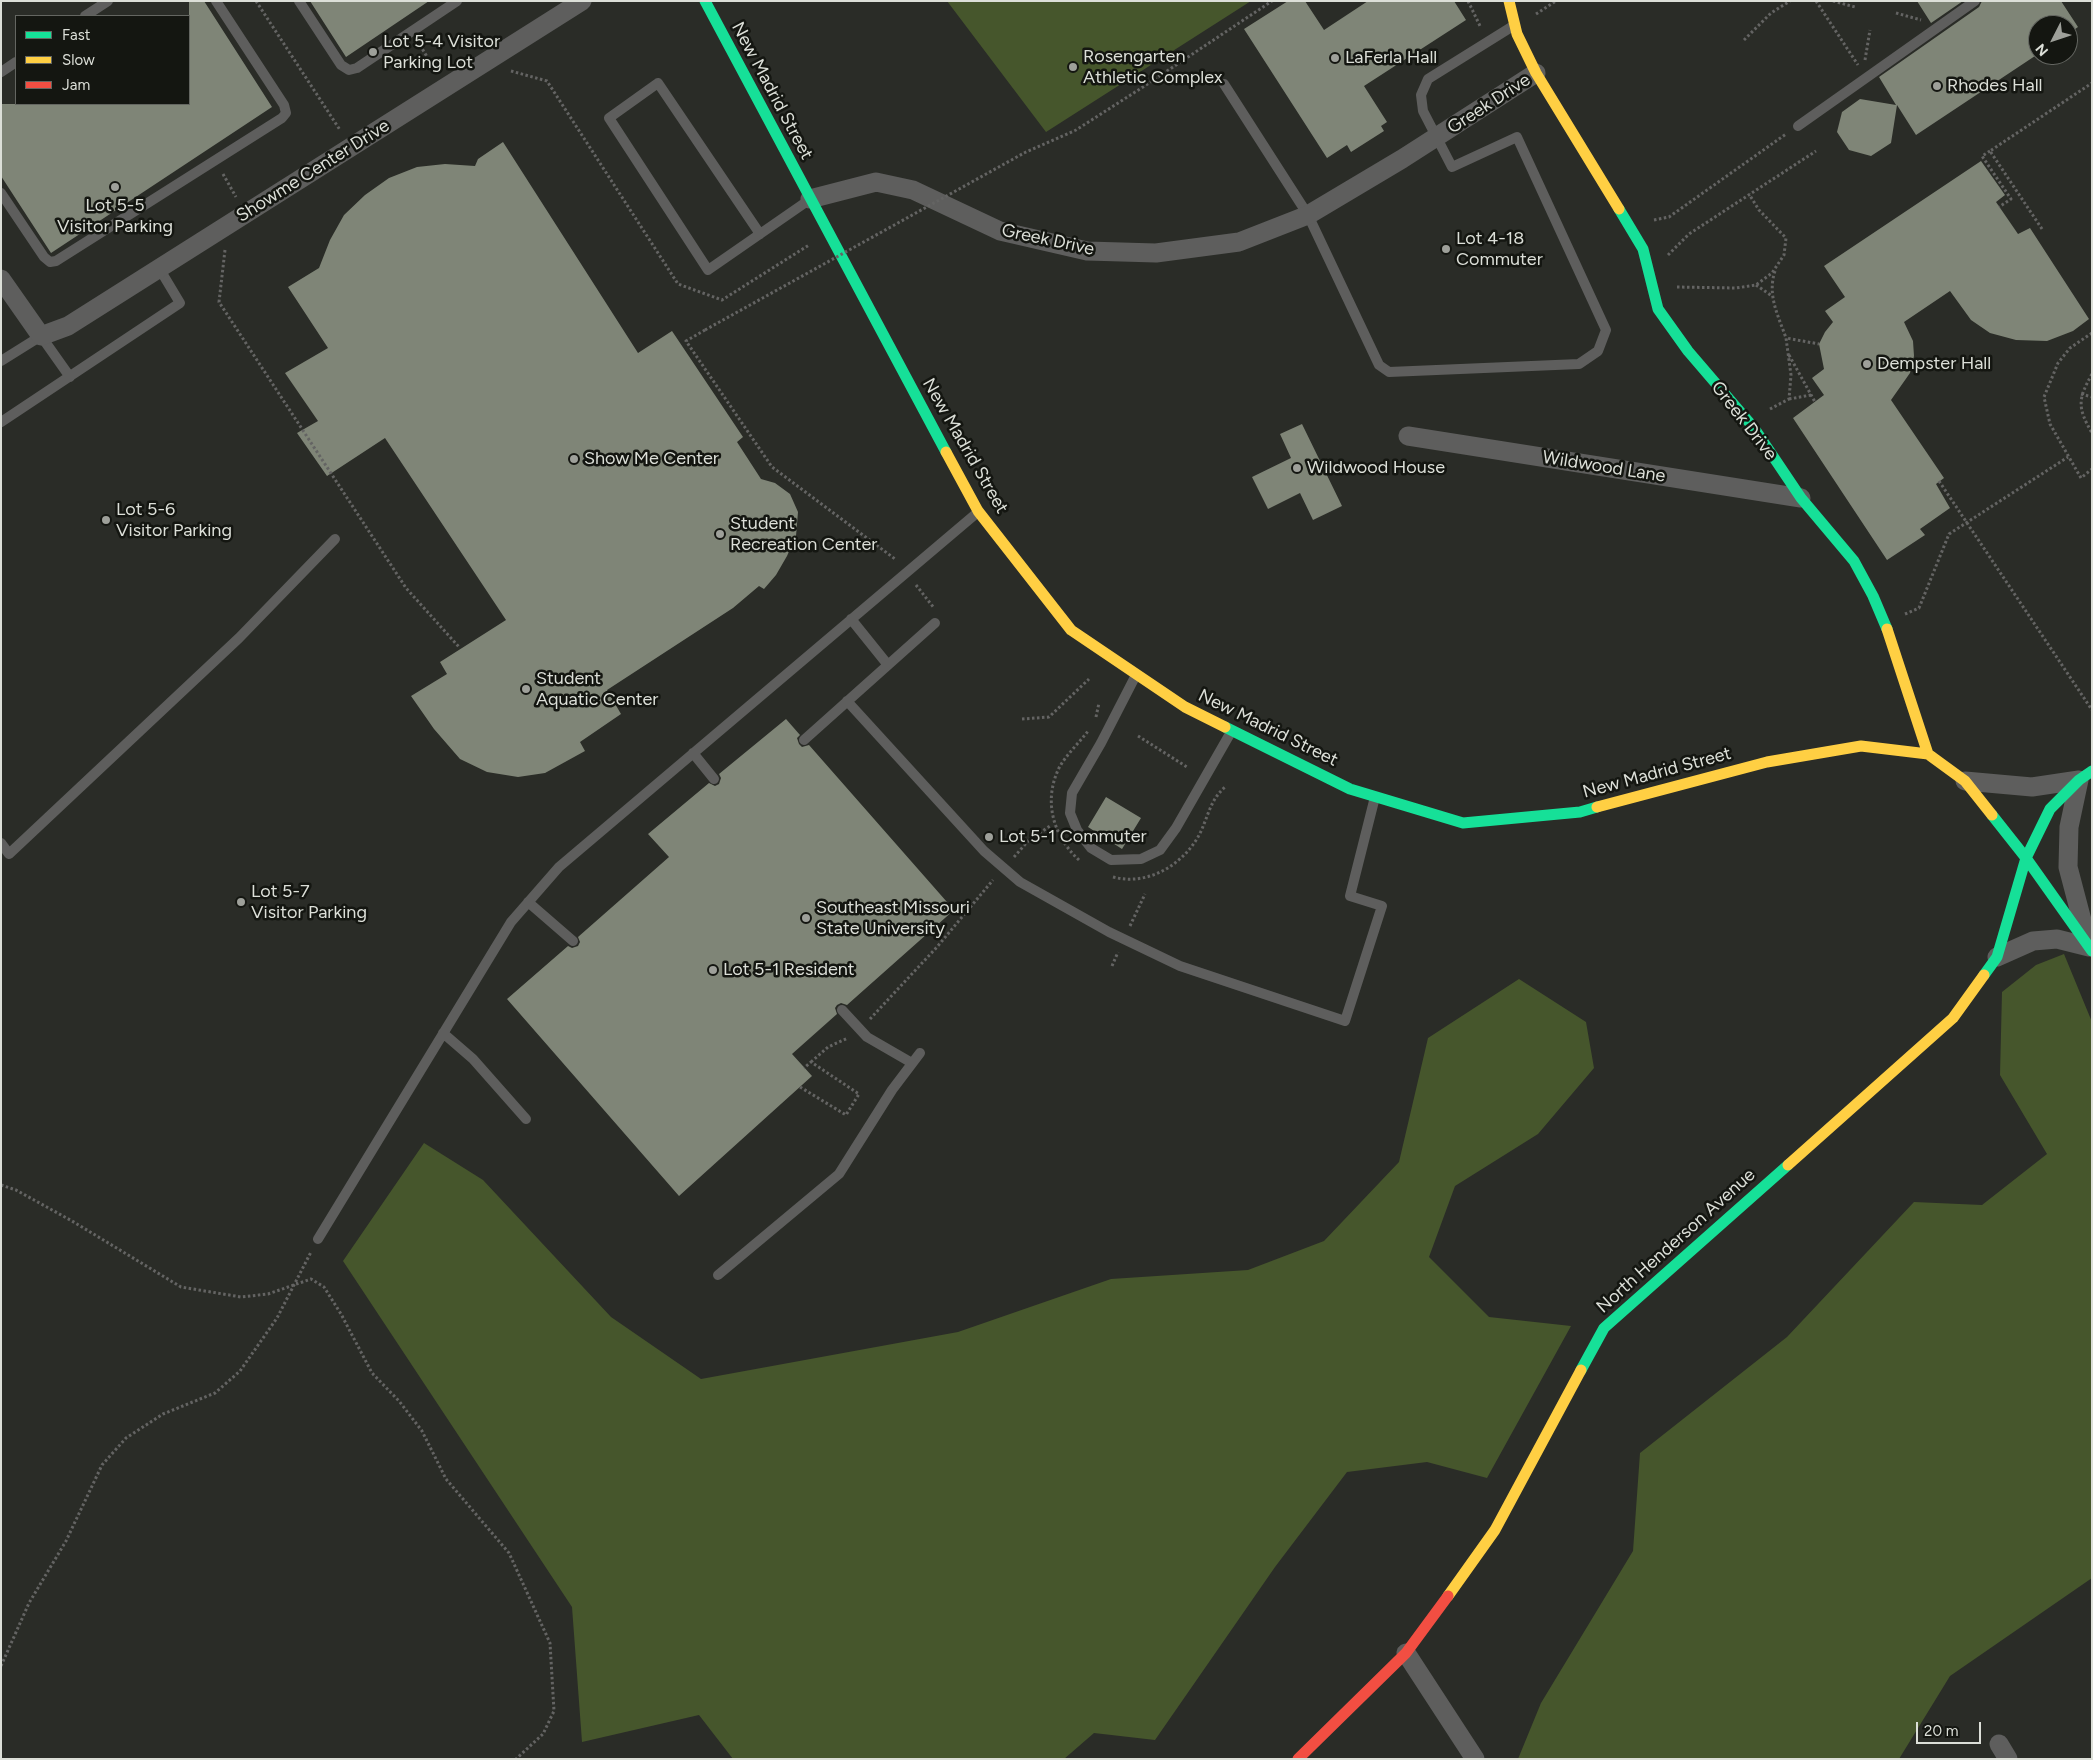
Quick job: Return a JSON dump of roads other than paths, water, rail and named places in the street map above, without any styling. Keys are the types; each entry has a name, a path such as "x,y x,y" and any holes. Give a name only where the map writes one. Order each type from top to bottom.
{"street":[{"name":"Showme Center Drive","path":"41,336 68,326 582,1"},
{"name":"New Madrid Street","path":"705,1 978,511 1071,630 1185,707 1350,789 1463,823 1580,812 1767,762 1861,746 1928,754 1966,781 2026,858 2091,949"},
{"path":"1508,1 1514,25 1536,73"},
{"name":"Greek Drive","path":"810,199 876,182 913,190 1000,231 1087,251 1156,253 1239,242 1308,215 1536,73 1642,249 1658,309 1688,351 1754,428 1801,498 1854,561 1873,596 1892,641 1928,754"},
{"path":"1,279 41,336"},
{"name":"Wildwood Lane","path":"1408,436 1801,498"},
{"path":"1966,781 2032,787 2086,776 2069,827 2068,867 2091,949"},
{"name":"North Henderson Avenue","path":"1298,1759 1406,1653 1495,1530 1604,1328 1953,1018 1997,957 2026,858 2050,809 2086,776"},
{"path":"1997,957 2033,941 2057,939 2091,949"},
{"path":"1406,1653 1474,1759"}],"lane":[{"path":"87,15 108,1"},
{"path":"1,193 44,257 50,262 56,261 282,118 286,113 284,105 216,1"},
{"path":"299,1 341,65 349,70 357,68 457,1"},
{"path":"1798,126 1865,75 1976,1"},
{"path":"1224,84 1308,215 1379,365 1390,372 1579,364 1598,351 1606,330 1517,137 1452,167 1423,111 1421,95 1428,79 1514,25"},
{"path":"1,72 15,63"},
{"path":"760,234 658,83 609,118 708,270 760,234 810,199"},
{"path":"1,422 180,303 159,268"},
{"path":"1,361 41,336 70,377"},
{"path":"318,1238 511,922 558,867 978,511"},
{"path":"1,843 9,854 239,638 335,539"},
{"path":"851,619 888,665"},
{"path":"804,740 935,623"},
{"path":"1136,674 1101,743 1072,793 1070,813 1077,830 1091,848 1111,860 1141,859 1160,850 1180,820 1232,730"},
{"path":"847,701 984,851 1020,882 1101,927 1180,966 1345,1021 1382,906 1350,896 1375,796"},
{"path":"693,753 714,779"},
{"path":"528,902 573,941"},
{"path":"842,1010 867,1037 912,1064"},
{"path":"443,1033 473,1058 526,1119"},
{"path":"718,1276 839,1174 892,1090 920,1053"}],"place":[{"name":"Lot 5-4 Visitor Parking Lot","path":"373,52"},
{"name":"LaFerla Hall","path":"1335,58"},
{"name":"Rosengarten Athletic Complex","path":"1073,67"},
{"name":"Rhodes Hall","path":"1937,86"},
{"name":"Lot 5-5 Visitor Parking","path":"115,187"},
{"name":"Lot 4-18 Commuter","path":"1446,249"},
{"name":"Dempster Hall","path":"1867,364"},
{"name":"Show Me Center","path":"574,459"},
{"name":"Wildwood House","path":"1297,468"},
{"name":"Lot 5-6 Visitor Parking","path":"106,520"},
{"name":"Student Recreation Center","path":"720,534"},
{"name":"Student Aquatic Center","path":"526,689"},
{"name":"Lot 5-1 Commuter","path":"989,837"},
{"name":"Lot 5-7 Visitor Parking","path":"241,902"},
{"name":"Southeast Missouri State University","path":"806,918"},
{"name":"Lot 5-1 Resident","path":"713,970"}]}
